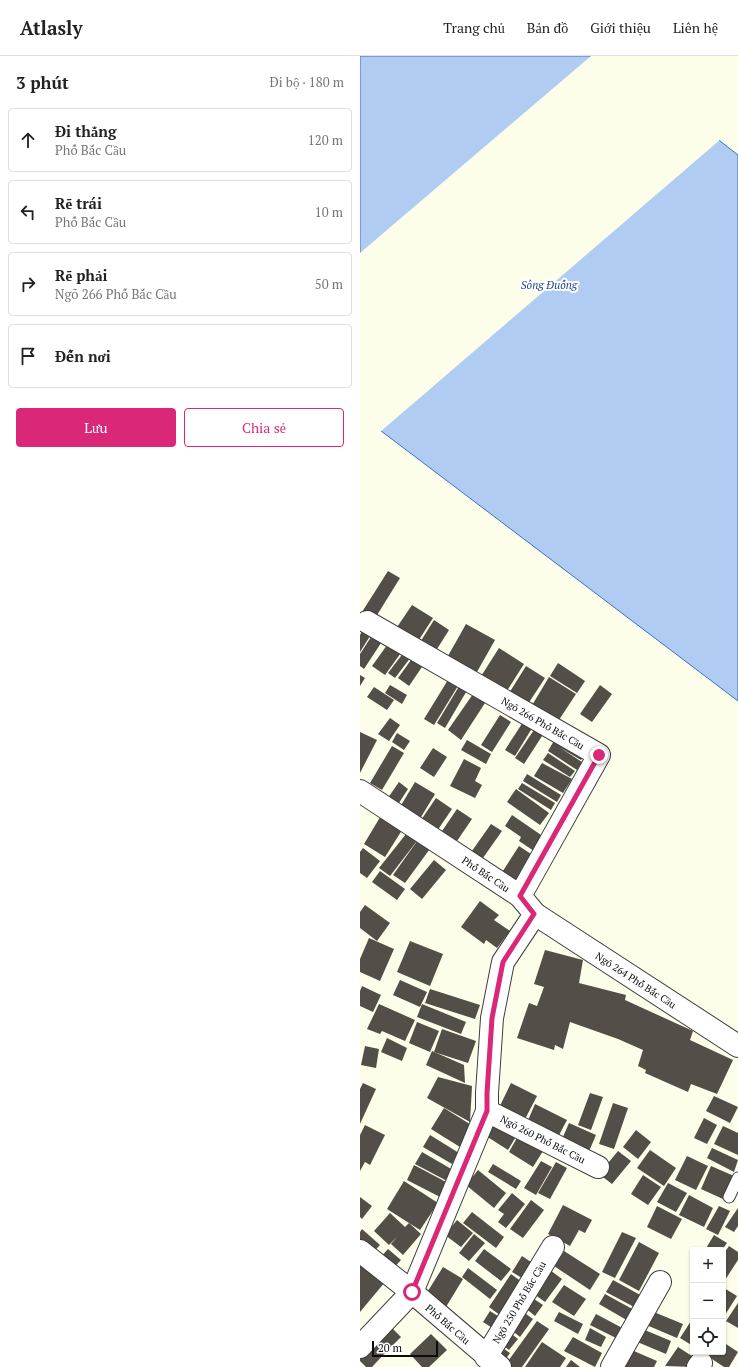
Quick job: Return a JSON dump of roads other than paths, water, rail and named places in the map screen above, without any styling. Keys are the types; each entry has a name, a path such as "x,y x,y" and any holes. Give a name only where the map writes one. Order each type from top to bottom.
{"street":[{"name":"Ngõ 266 Phố Bắc Cầu","path":"367,622 599,755 520,896"},
{"name":"Phố Bắc Cầu","path":"360,791 520,896 534,914"},
{"name":"Ngõ 264 Phố Bắc Cầu","path":"534,914 738,1046"},
{"path":"360,1347 412,1292 487,1111 492,1018 503,962 534,914"},
{"name":"Ngõ 260 Phố Bắc Cầu","path":"487,1111 598,1167"},
{"name":"Ngõ 250 Phố Bắc Cầu","path":"493,1362 553,1247"},
{"name":"Phố Bắc Cầu","path":"360,1251 412,1292 493,1362"},
{"path":"612,1367 660,1282"}],"lane":[{"path":"729,1197 738,1178"}],"water":[{"name":"Sông Đuống","path":"360,56 611,56 738,155 738,701 360,415"}]}
